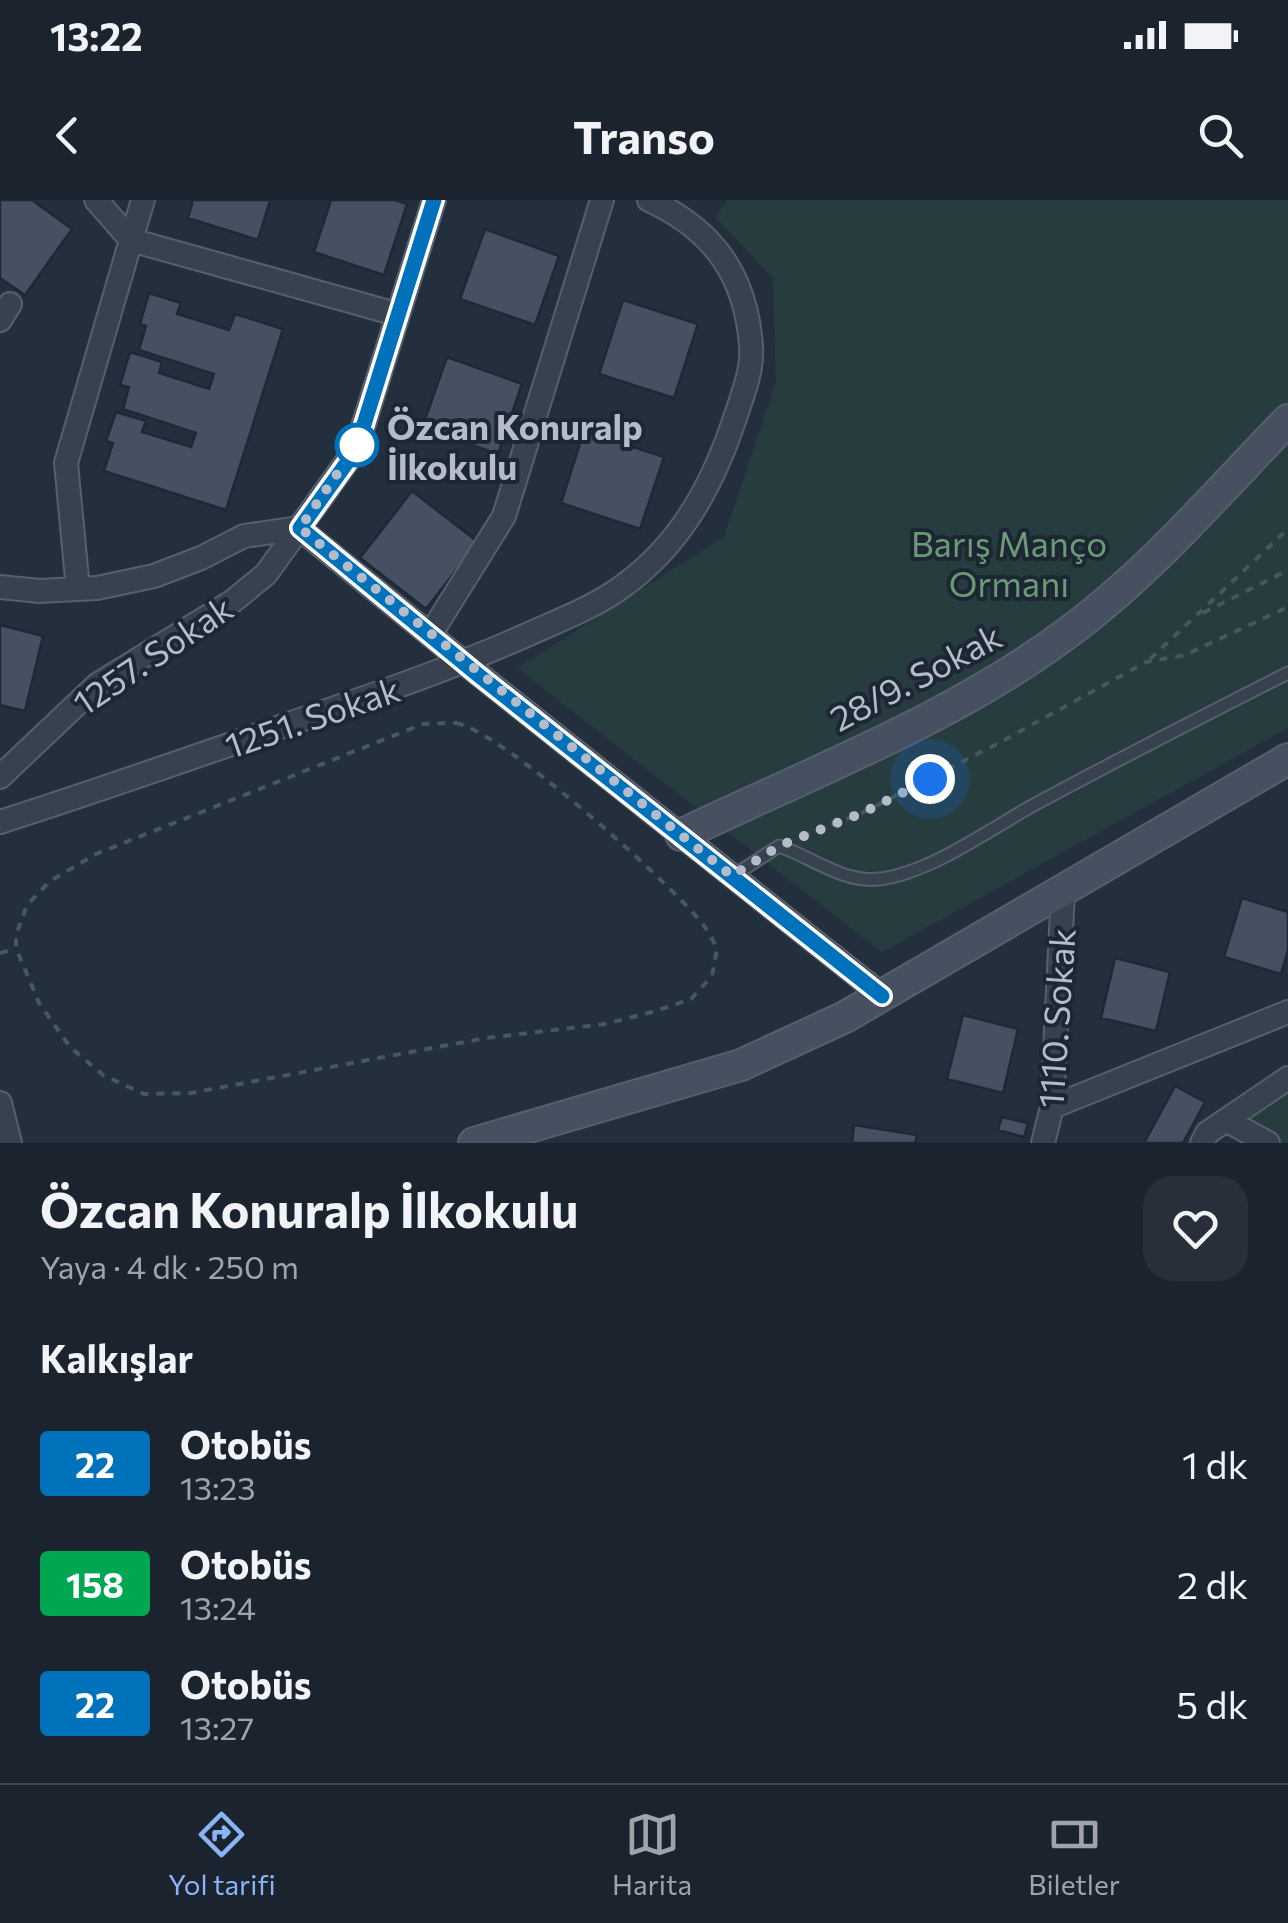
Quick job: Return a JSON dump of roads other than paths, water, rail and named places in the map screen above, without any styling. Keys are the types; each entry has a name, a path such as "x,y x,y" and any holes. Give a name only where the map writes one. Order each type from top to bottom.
{"street":[{"path":"96,200 131,240 396,314"},
{"path":"78,589 66,463 143,200"},
{"name":"1257. Sokak","path":"0,777 98,684 233,602 266,574 356,450 434,200"},
{"path":"430,635 504,516 602,200"},
{"name":"1251. Sokak","path":"0,822 464,662 578,612 621,588 654,561 679,532 722,459 752,358 748,311 736,278 706,236 671,210 649,200"},
{"name":"28/9. Sokak","path":"681,835 936,713 1004,676 1070,631 1180,532 1288,420"},
{"path":"300,528 882,996"},
{"name":"1257. Sokak","path":"0,586 39,591 78,589 154,576 202,558 244,536 300,528"},
{"path":"474,1143 516,1136 741,1065 845,1017 1288,760"},
{"name":"1110. Sokak","path":"1043,1143 1052,1107 1063,892"},
{"path":"1052,1107 1288,1012"},
{"path":"1202,1143 1207,1133 1288,1078"},
{"path":"0,1103 10,1143"},
{"path":"1226,1120 1268,1143"}],"lane":[{"path":"732,876 779,846 802,853 838,874 878,880 921,867 1146,744 1288,673"}],"place":[{"name":"Özcan Konuralp İlkokulu","path":"357,445"}],"park label":[{"name":"Barış Manço Ormanı","path":"1009,562"}]}
